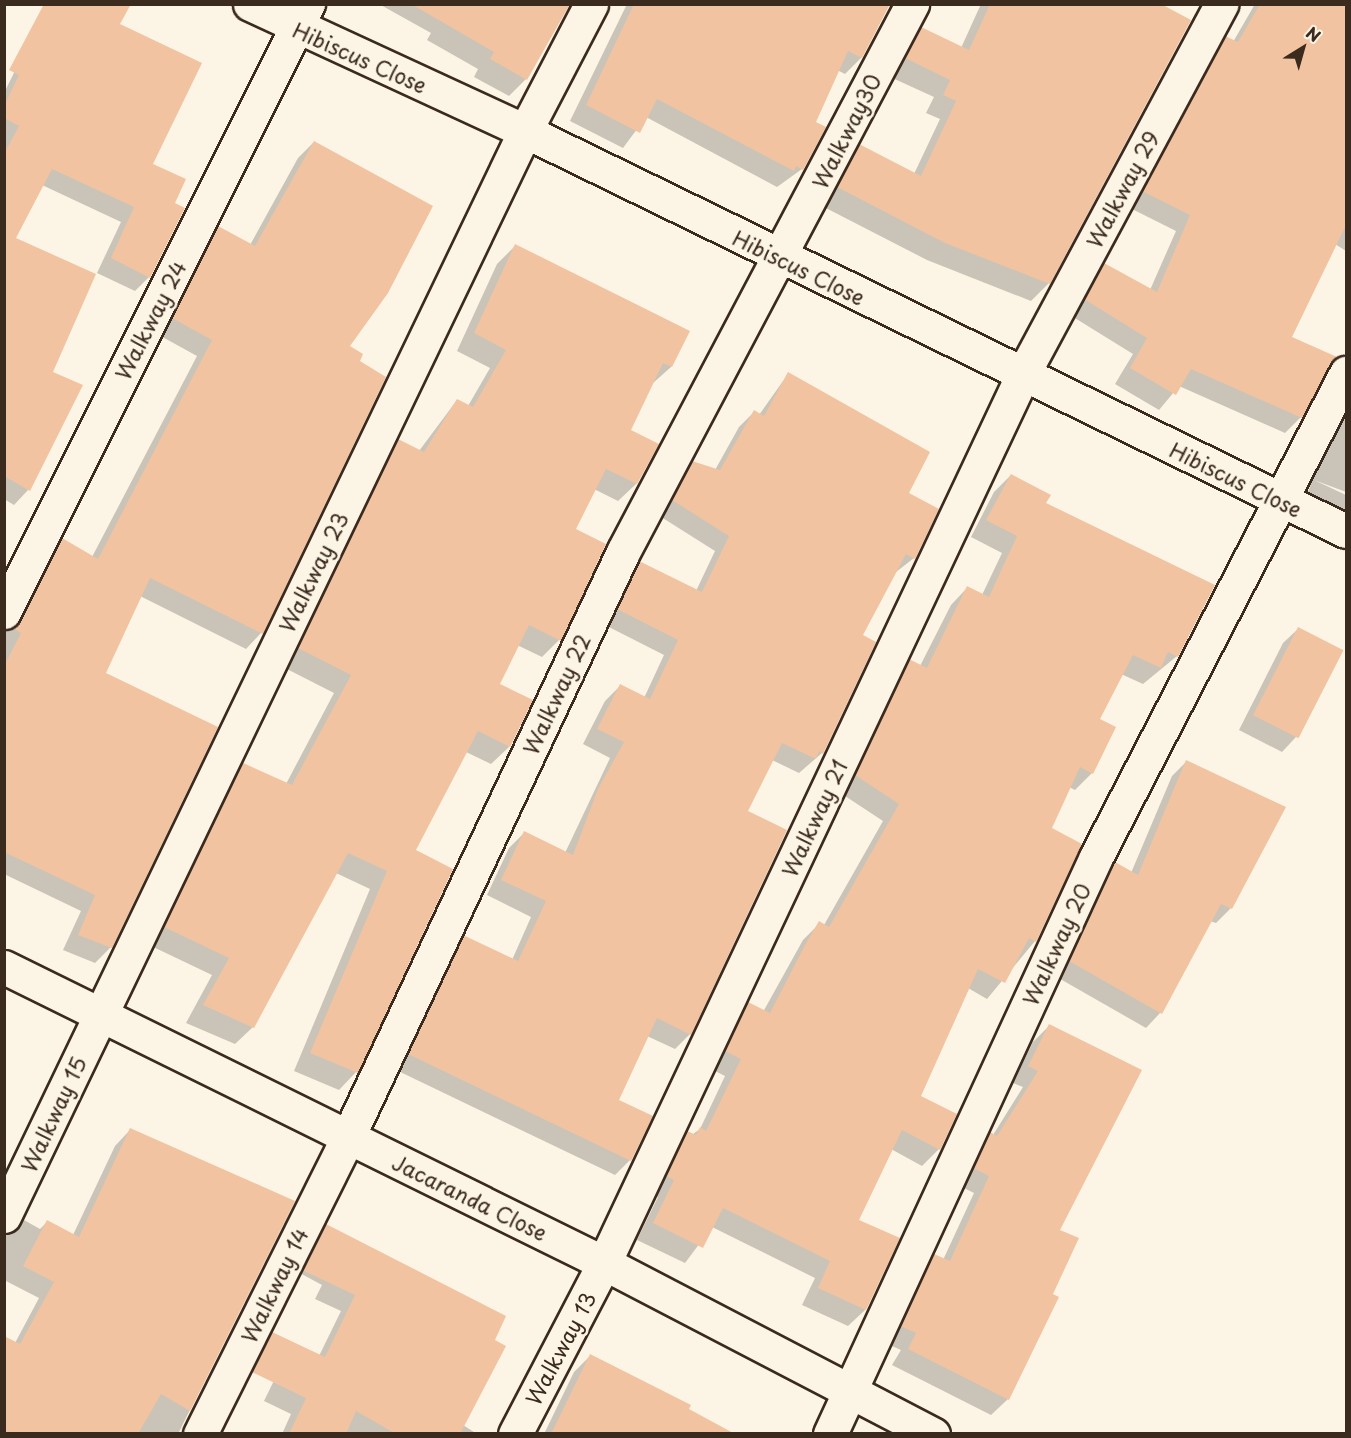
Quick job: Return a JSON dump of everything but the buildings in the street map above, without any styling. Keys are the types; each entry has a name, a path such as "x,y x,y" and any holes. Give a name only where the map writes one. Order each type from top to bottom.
{"street":[{"name":"Hibiscus Close","path":"250,4 302,17 780,258 1023,374 1281,502 1347,531"},
{"name":"Walkway 23","path":"101,1013 525,131 591,4"},
{"name":"Walkway30","path":"780,258 912,4"},
{"name":"Walkway 29","path":"1023,374 1221,4"},
{"name":"Walkway 24","path":"4,612 302,17"},
{"name":"Walkway 22","path":"348,1137 623,552 780,258"},
{"name":"Walkway 20","path":"830,1434 1096,857 1347,373"},
{"name":"Walkway 21","path":"604,1263 1023,374"},
{"name":"Jacaranda Close","path":"4,967 604,1263 850,1394 933,1434"},
{"name":"Walkway 15","path":"4,1215 101,1013"},
{"name":"Walkway 14","path":"200,1434 348,1137"},
{"name":"Walkway 13","path":"515,1434 604,1263"}]}
